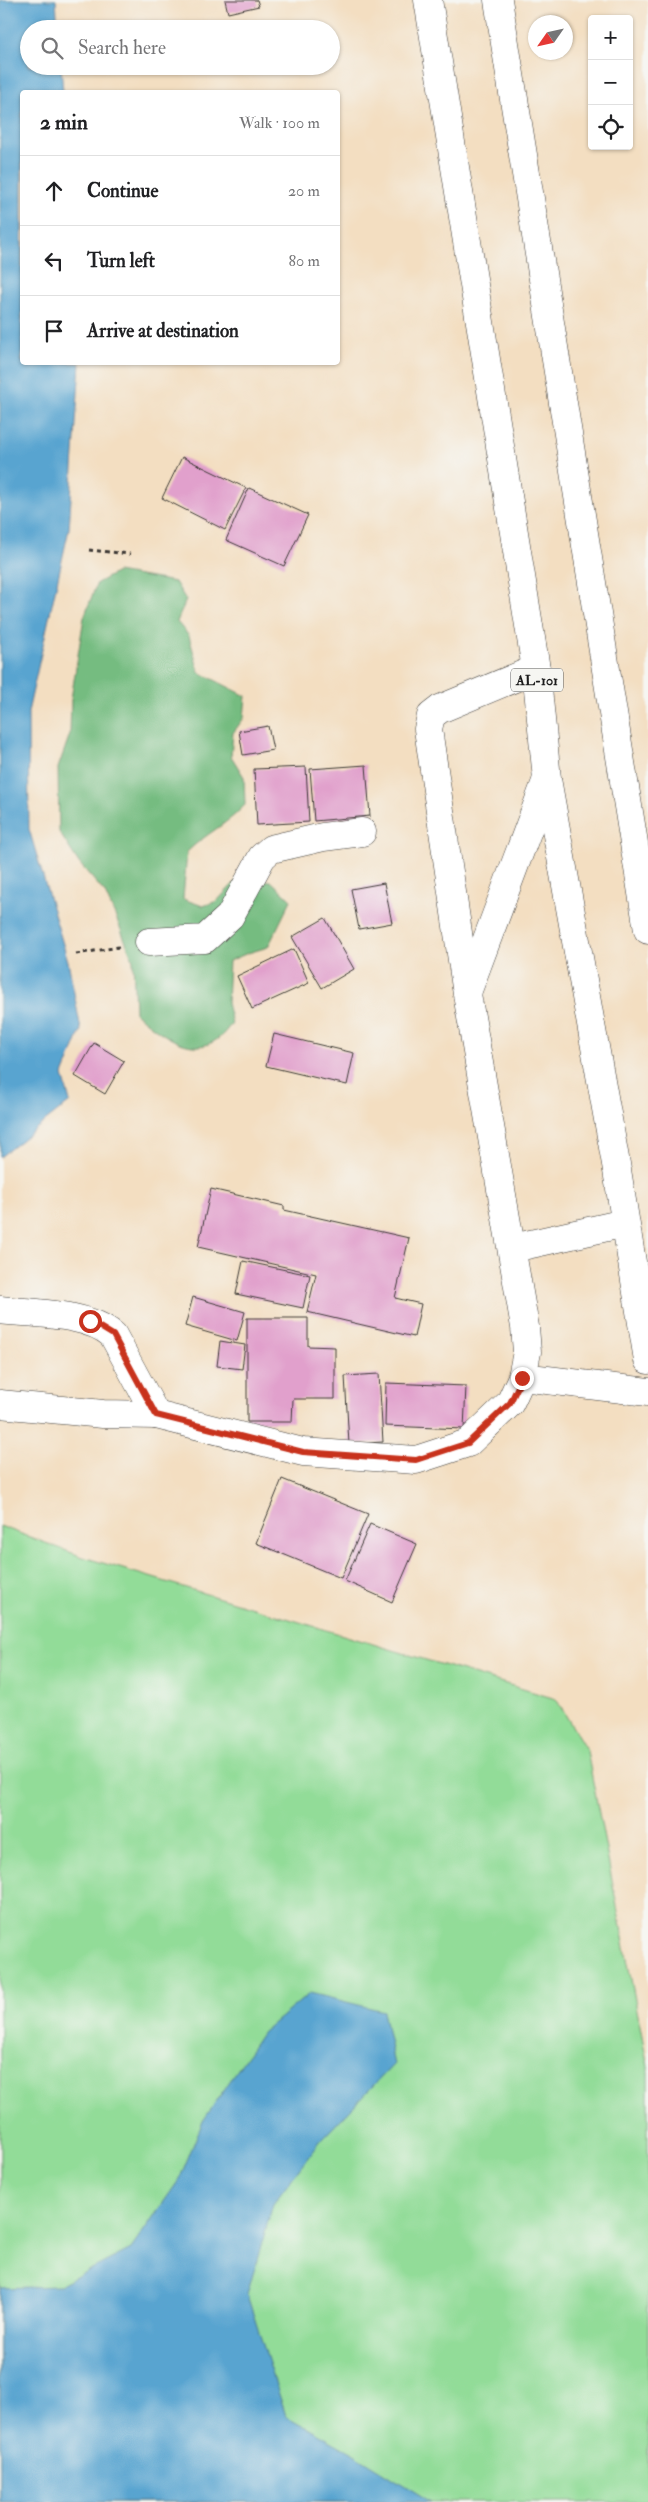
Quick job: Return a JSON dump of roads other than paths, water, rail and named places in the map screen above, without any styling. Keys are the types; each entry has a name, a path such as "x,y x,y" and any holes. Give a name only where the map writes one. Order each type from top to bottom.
{"main road":[{"name":"AL-101","path":"428,0 536,669 547,779 648,1360"},
{"path":"498,0 648,930"},
{"path":"0,1404 103,1414 156,1415 303,1452 416,1460 468,1443 510,1403 522,1378 526,1352 525,1327 513,1248 467,994 428,728 431,716 440,709 536,669"},
{"path":"467,994 547,779"},
{"path":"149,942 205,939 230,916 262,858 271,849 323,837 362,832"},
{"path":"513,1248 625,1223"},
{"path":"0,1310 90,1321 105,1329 113,1335 156,1415"},
{"path":"522,1378 648,1392"}],"water":[{"path":"0,0 56,0 57,20 20,20 20,75 62,75 63,90 20,90 20,365 80,365 69,529 28,712 29,829 68,961 81,1030 63,1075 70,1102 0,1157"},
{"path":"310,1993 383,2011 394,2064 321,2140 273,2204 247,2295 286,2416 356,2455 431,2502 0,2502 0,2288 58,2286 131,2249 179,2180 203,2121 263,2032"}]}
